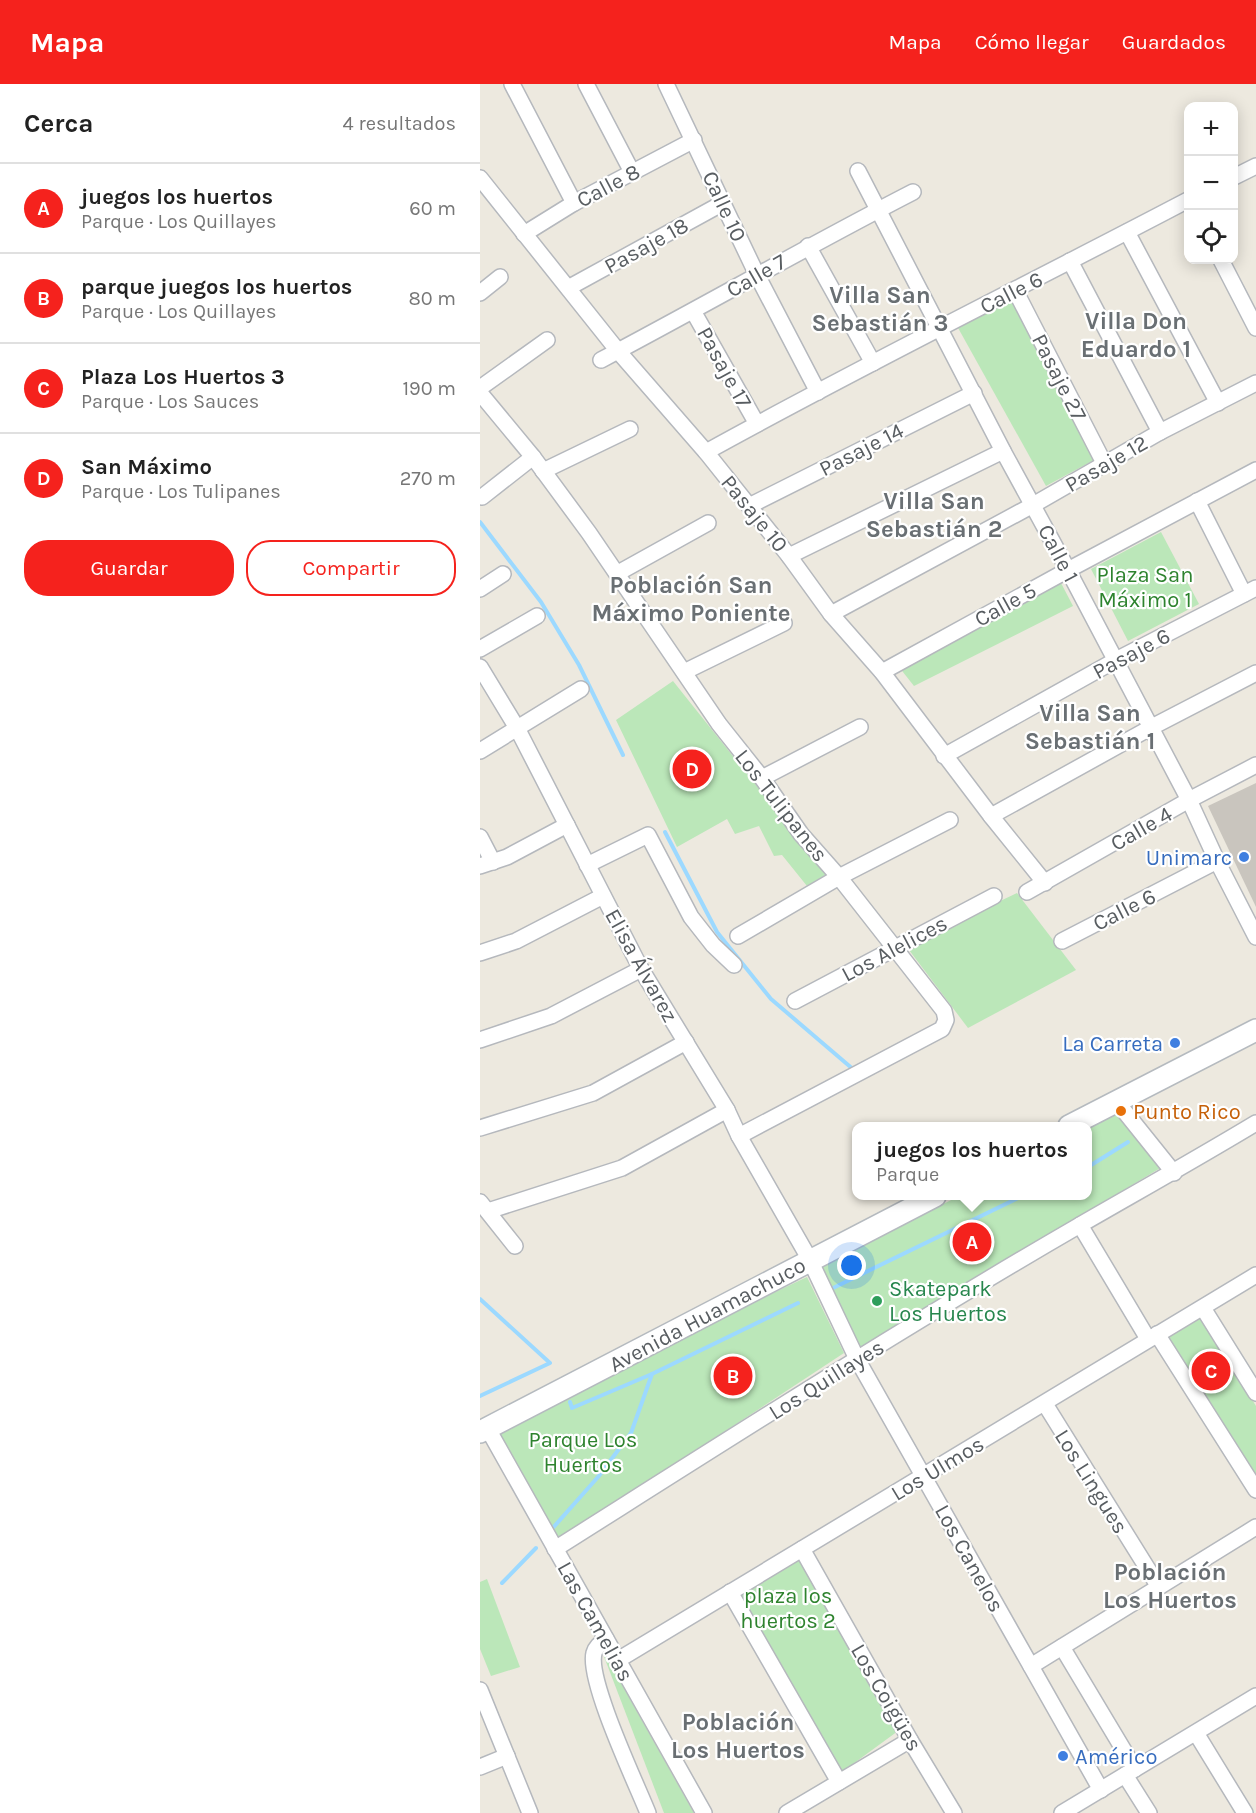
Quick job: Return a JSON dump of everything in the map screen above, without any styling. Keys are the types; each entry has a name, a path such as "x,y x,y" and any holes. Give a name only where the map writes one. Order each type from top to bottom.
{"main road":[{"path":"1077,1122 1256,1030"},
{"name":"Avenida Huamachuco","path":"484,1431 927,1200"}],"street":[{"path":"512,84 574,203"},
{"path":"586,84 632,172"},
{"name":"Calle 10","path":"666,84 757,274 818,392"},
{"name":"Calle 8","path":"524,234 574,203 694,140"},
{"name":"Calle 1","path":"858,171 1003,451 1189,800 1256,937"},
{"path":"1238,176 1254,172"},
{"name":"Pasaje 10","path":"480,178 618,351 706,452 789,556 831,614 882,672 944,756 1045,883"},
{"name":"Calle 7","path":"601,360 808,246 913,192"},
{"name":"Calle 6","path":"706,452 940,327 1184,202"},
{"name":"Pasaje 18","path":"568,288 723,203"},
{"path":"1127,232 1218,403"},
{"path":"808,246 873,363"},
{"path":"1071,261 1160,432"},
{"path":"1223,264 1256,328"},
{"path":"480,293 500,277"},
{"name":"Pasaje 27","path":"1016,290 1104,463"},
{"name":"Pasaje 17","path":"693,311 757,424"},
{"path":"481,395 547,340"},
{"name":"Pasaje 12","path":"831,614 1160,432 1256,383"},
{"name":"Pasaje 14","path":"749,506 974,393"},
{"name":"Los Tulipanes","path":"481,395 533,457 618,573 719,724 762,778 801,834 839,877 944,1011 946,1020 942,1029 739,1136"},
{"path":"543,471 630,429"},
{"path":"789,556 1003,451"},
{"path":"482,497 533,457"},
{"name":"Calle 5","path":"882,672 1197,501 1255,473"},
{"path":"1197,501 1250,591"},
{"path":"618,573 708,524"},
{"path":"480,589 503,574"},
{"name":"Pasaje 6","path":"944,756 1116,660 1250,591"},
{"path":"480,649 537,616"},
{"path":"684,672 784,623"},
{"name":"Elisa Álvarez","path":"480,667 517,728 640,969 727,1110 739,1136 810,1260"},
{"path":"991,816 1150,728 1256,673"},
{"path":"480,750 581,689"},
{"path":"762,778 860,727"},
{"name":"Calle 4","path":"1027,892 1189,800 1256,765"},
{"path":"738,936 839,877 950,820"},
{"path":"480,837 487,864 507,857 567,825"},
{"path":"587,865 648,835 691,917 713,945 734,965"},
{"name":"Calle 6","path":"1062,941 1217,861"},
{"path":"480,953 516,941 603,896"},
{"name":"Los Alelices","path":"795,1001 994,896"},
{"path":"480,1040 551,1016 640,969"},
{"path":"480,1128 593,1093 686,1042"},
{"path":"1117,1102 1174,1173"},
{"path":"515,1246 484,1207 622,1168 727,1110"},
{"name":"Los Quillayes","path":"555,1548 857,1359 1080,1225 1174,1173 1256,1123"},
{"path":"1080,1225 1256,1490"},
{"name":"Los Canelos","path":"810,1260 857,1359 1101,1790"},
{"name":"Los Ulmos","path":"618,1660 1256,1275"},
{"path":"1203,1308 1256,1394"},
{"name":"Los Lingues","path":"1045,1404 1159,1587"},
{"name":"Las Camelias","path":"484,1431 555,1548 704,1813"},
{"path":"1031,1666 1256,1527"},
{"name":"Los Coigües","path":"802,1549 954,1813"},
{"path":"730,1592 840,1782"},
{"path":"606,1639 596,1648 594,1654 596,1678 606,1710 648,1813"},
{"path":"1062,1647 1130,1772 1149,1813"},
{"path":"481,1695 530,1813"},
{"path":"1062,1813 1256,1696"},
{"path":"1196,1732 1245,1813"},
{"path":"787,1813 910,1740"},
{"path":"480,1767 507,1756"}],"green space":[{"path":"1014,299 1096,459 1046,486 957,326"},
{"name":"Plaza San Máximo 1","path":"1161,532 1199,604 1128,641 1091,569"},
{"path":"1061,583 1073,606 914,686 899,667"},
{"path":"673,681 827,874 807,886 782,855 774,856 759,826 735,834 727,819 677,847 616,720"},
{"path":"1017,893 1076,970 968,1028 906,946"},
{"path":"1117,1106 1167,1164 857,1351 818,1268 951,1200 1092,1200 1092,1123"},
{"name":"Parque Los Huertos","path":"807,1277 844,1353 557,1542 493,1426"},
{"path":"1201,1317 1256,1406 1256,1478 1166,1337"},
{"name":"plaza los huertos 2","path":"800,1559 898,1731 842,1772 739,1594"},
{"path":"487,1579 520,1667 491,1676 480,1649 480,1582"},
{"path":"603,1654 612,1667 694,1813 664,1813"}],"building":[{"name":"Unimarc","path":"1256,783 1256,907 1208,806"}],"waterway":[{"path":"480,522 541,602 579,665 623,755"},
{"path":"665,832 717,932 771,999 854,1070"},
{"path":"1092,1164 1128,1142"},
{"path":"829,1290 1014,1200"},
{"path":"480,1299 550,1363 480,1396"},
{"path":"570,1402 572,1408 652,1374 798,1303"},
{"path":"551,1530 598,1477 631,1433 652,1374"},
{"path":"502,1583 536,1548"}],"place":[{"name":"San Máximo","path":"692,769"},
{"name":"Unimarc","path":"1244,857"},
{"name":"La Carreta","path":"1175,1043"},
{"name":"Punto Rico","path":"1121,1111"},
{"name":"juegos los huertos","path":"972,1242"},
{"name":"Skatepark Los Huertos","path":"877,1301"},
{"name":"Plaza Los Huertos 3","path":"1211,1371"},
{"name":"parque juegos los huertos","path":"733,1376"},
{"name":"Américo","path":"1063,1756"}],"district":[{"name":"Villa San Sebastián 3","path":"880,309"},
{"name":"Villa Don Eduardo 1","path":"1136,335"},
{"name":"Villa San Sebastián 2","path":"934,515"},
{"name":"Población San Máximo Poniente","path":"691,599"},
{"name":"Villa San Sebastián 1","path":"1090,727"},
{"name":"Población Los Huertos","path":"1170,1586"},
{"name":"Población Los Huertos","path":"738,1736"}]}
